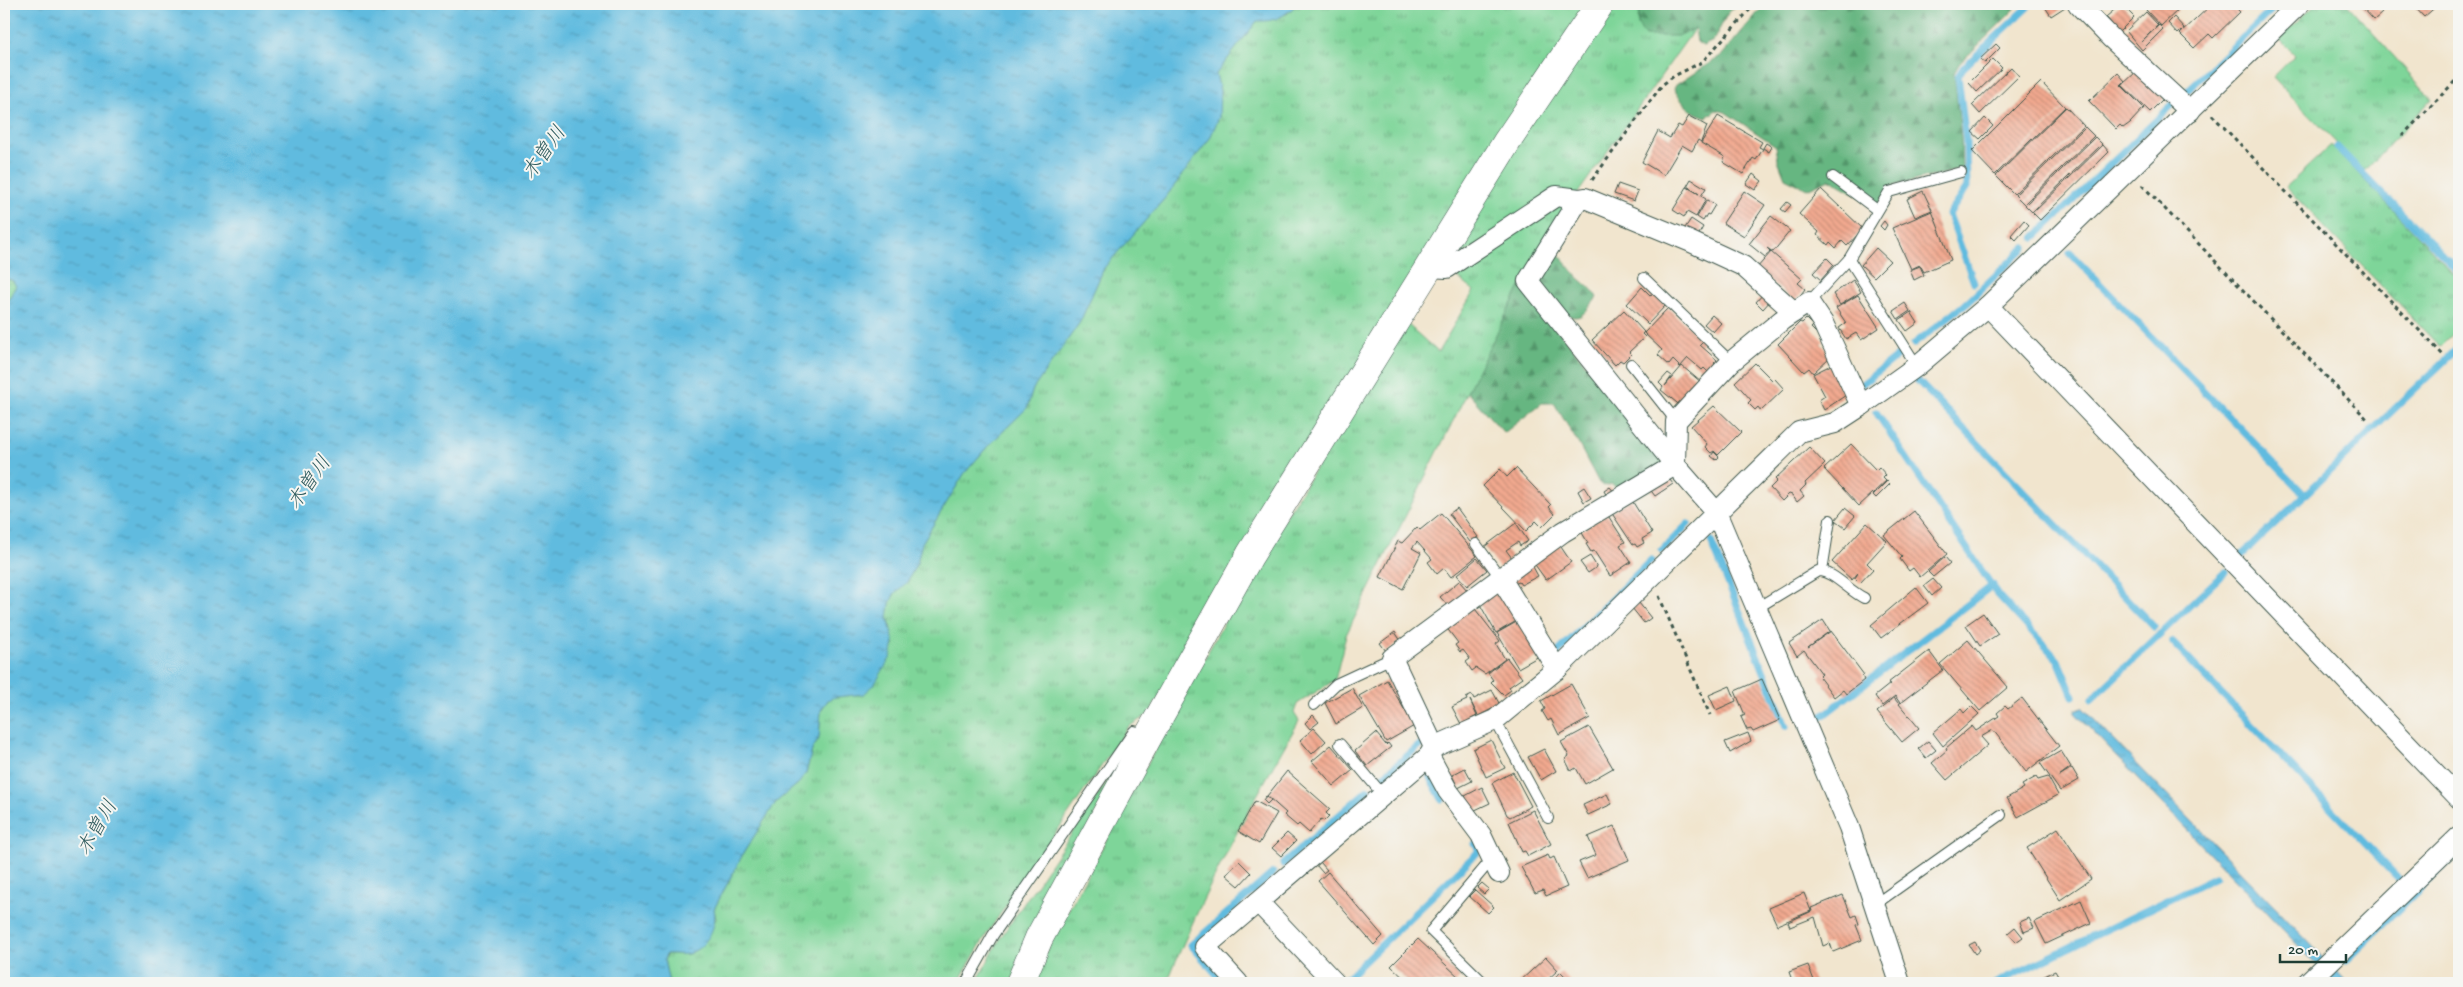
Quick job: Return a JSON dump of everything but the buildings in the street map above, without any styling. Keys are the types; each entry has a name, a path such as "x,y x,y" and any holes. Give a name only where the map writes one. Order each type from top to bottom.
{"street":[{"path":"1020,983 1040,938 1149,736 1250,555 1508,140 1600,4"},
{"path":"2078,4 2112,39 2195,106"},
{"path":"1238,983 1205,947 1432,751 1495,720 1557,669 1799,432 1835,422 1861,406 1917,366 1988,306 2299,4"},
{"path":"1428,267 1447,268 1556,196 1585,198 1689,240 1743,266 1802,307 1823,323 1861,406"},
{"path":"1579,199 1528,281 1675,465 1716,512 1849,827 1900,983"},
{"path":"1988,306 2459,798"},
{"path":"1675,465 1676,421 1731,362 1802,307"},
{"path":"1496,866 1481,835 1448,791 1392,658 1563,532 1675,465"},
{"path":"1500,577 1557,669"},
{"path":"2319,972 2459,837"},
{"path":"1258,902 1335,983"}],"lane":[{"path":"1802,307 1849,259 1889,192 1961,172"},
{"path":"1834,177 1877,210"},
{"path":"1849,259 1917,366"},
{"path":"1644,278 1731,362"},
{"path":"1631,364 1676,421"},
{"path":"1822,571 1830,520"},
{"path":"1476,544 1500,577"},
{"path":"1757,608 1818,571 1822,571 1853,593 1864,598"},
{"path":"1314,705 1336,684 1392,658"},
{"path":"1495,720 1548,818"},
{"path":"966,983 993,935 1134,731 1149,736"},
{"path":"1340,744 1383,795"},
{"path":"1874,905 2001,815"},
{"path":"1484,983 1431,931 1496,866"}],"path":[{"path":"1579,199 1662,85 1674,76 1702,62 1755,4"},
{"path":"2402,136 2459,77"},
{"path":"2195,106 2444,356"},
{"path":"2128,170 2369,421"},
{"path":"1651,577 1710,715"}],"green space":[{"path":"1297,4 1588,4 1149,714 1128,727 988,932 958,983 669,983 664,959 667,954 689,954 699,947 716,919 714,909 744,852 776,802 799,783 806,773 812,750 819,738 821,710 828,700 836,697 864,694 891,627 888,617 890,603 894,594 907,582 917,563 922,543 964,474 987,447 1027,408 1033,389 1080,322 1104,268 1165,198 1210,138 1219,117 1220,91 1216,74 1257,21 1287,14"},
{"path":"1612,4 1640,4 1638,25 1695,28 1578,193 1446,263 1537,111"},
{"path":"1640,4 1738,4 1728,13 1713,41 1703,46 1697,42 1695,28 1678,36 1645,36 1638,25"},
{"path":"1765,4 2014,4 2015,9 1959,64 1954,73 1961,137 1962,169 1892,186 1876,206 1829,179 1807,189 1785,178 1778,160 1776,146 1725,112 1716,110 1707,117 1696,113 1688,107 1674,89 1676,85 1722,55"},
{"path":"2315,4 2347,4 2432,99 2364,172 2273,77 2295,55 2279,39"},
{"path":"2331,145 2459,279 2459,328 2440,347 2286,187"},
{"path":"1562,203 1566,209 1521,285 1346,635 1335,680 1297,704 1294,713 1299,721 1228,850 1196,916 1167,983 1032,983 1044,955 1254,567 1406,323 1438,352 1474,291 1450,271"},
{"path":"1554,251 1591,289 1597,298 1580,316 1573,317 1560,311 1535,280"},
{"path":"4,277 13,281 16,286 4,308"},
{"path":"1521,285 1666,462 1619,491 1612,484 1604,486 1599,483 1554,403 1542,403 1504,433 1467,392"},
{"path":"1128,751 1011,983 976,983 1001,937"}],"water":[{"name":"木曽川","path":"4,4 1297,4 1279,17 1257,21 1216,74 1220,91 1219,117 1210,138 1165,198 1104,268 1080,322 1033,389 1027,408 987,447 964,474 922,543 917,563 907,582 894,594 890,603 888,617 894,643 891,657 874,685 864,694 836,697 828,700 821,710 819,738 812,750 806,773 799,783 776,802 744,852 714,909 713,928 706,941 690,953 666,954 664,960 669,983 4,983 4,308 16,286 13,281 4,277"},
{"path":"2082,707 2348,983 2334,983 2075,713 2075,710"}],"waterway":[{"path":"1974,283 1949,214 1967,187 1966,140 1958,76 1963,68 2031,4"},
{"path":"2188,90 2278,4"},
{"path":"2035,237 2172,105"},
{"path":"2337,147 2459,272"},
{"path":"1914,344 1969,301 2025,247"},
{"path":"2070,253 2301,491"},
{"path":"2240,557 2459,347"},
{"path":"1862,384 1900,354"},
{"path":"1917,380 2154,627"},
{"path":"1876,412 1998,595 2058,660 2073,696"},
{"path":"1662,550 1688,524"},
{"path":"1711,541 1786,726"},
{"path":"1557,653 1651,560"},
{"path":"2092,699 2225,572"},
{"path":"1816,721 1993,585"},
{"path":"2172,642 2401,881"},
{"path":"1379,780 1421,744"},
{"path":"1430,778 1442,799"},
{"path":"1283,864 1368,790"},
{"path":"1345,980 1479,851 1475,844"},
{"path":"2346,960 2459,851"},
{"path":"1224,983 1191,945 1273,873"},
{"path":"1996,983 2215,877"}]}
